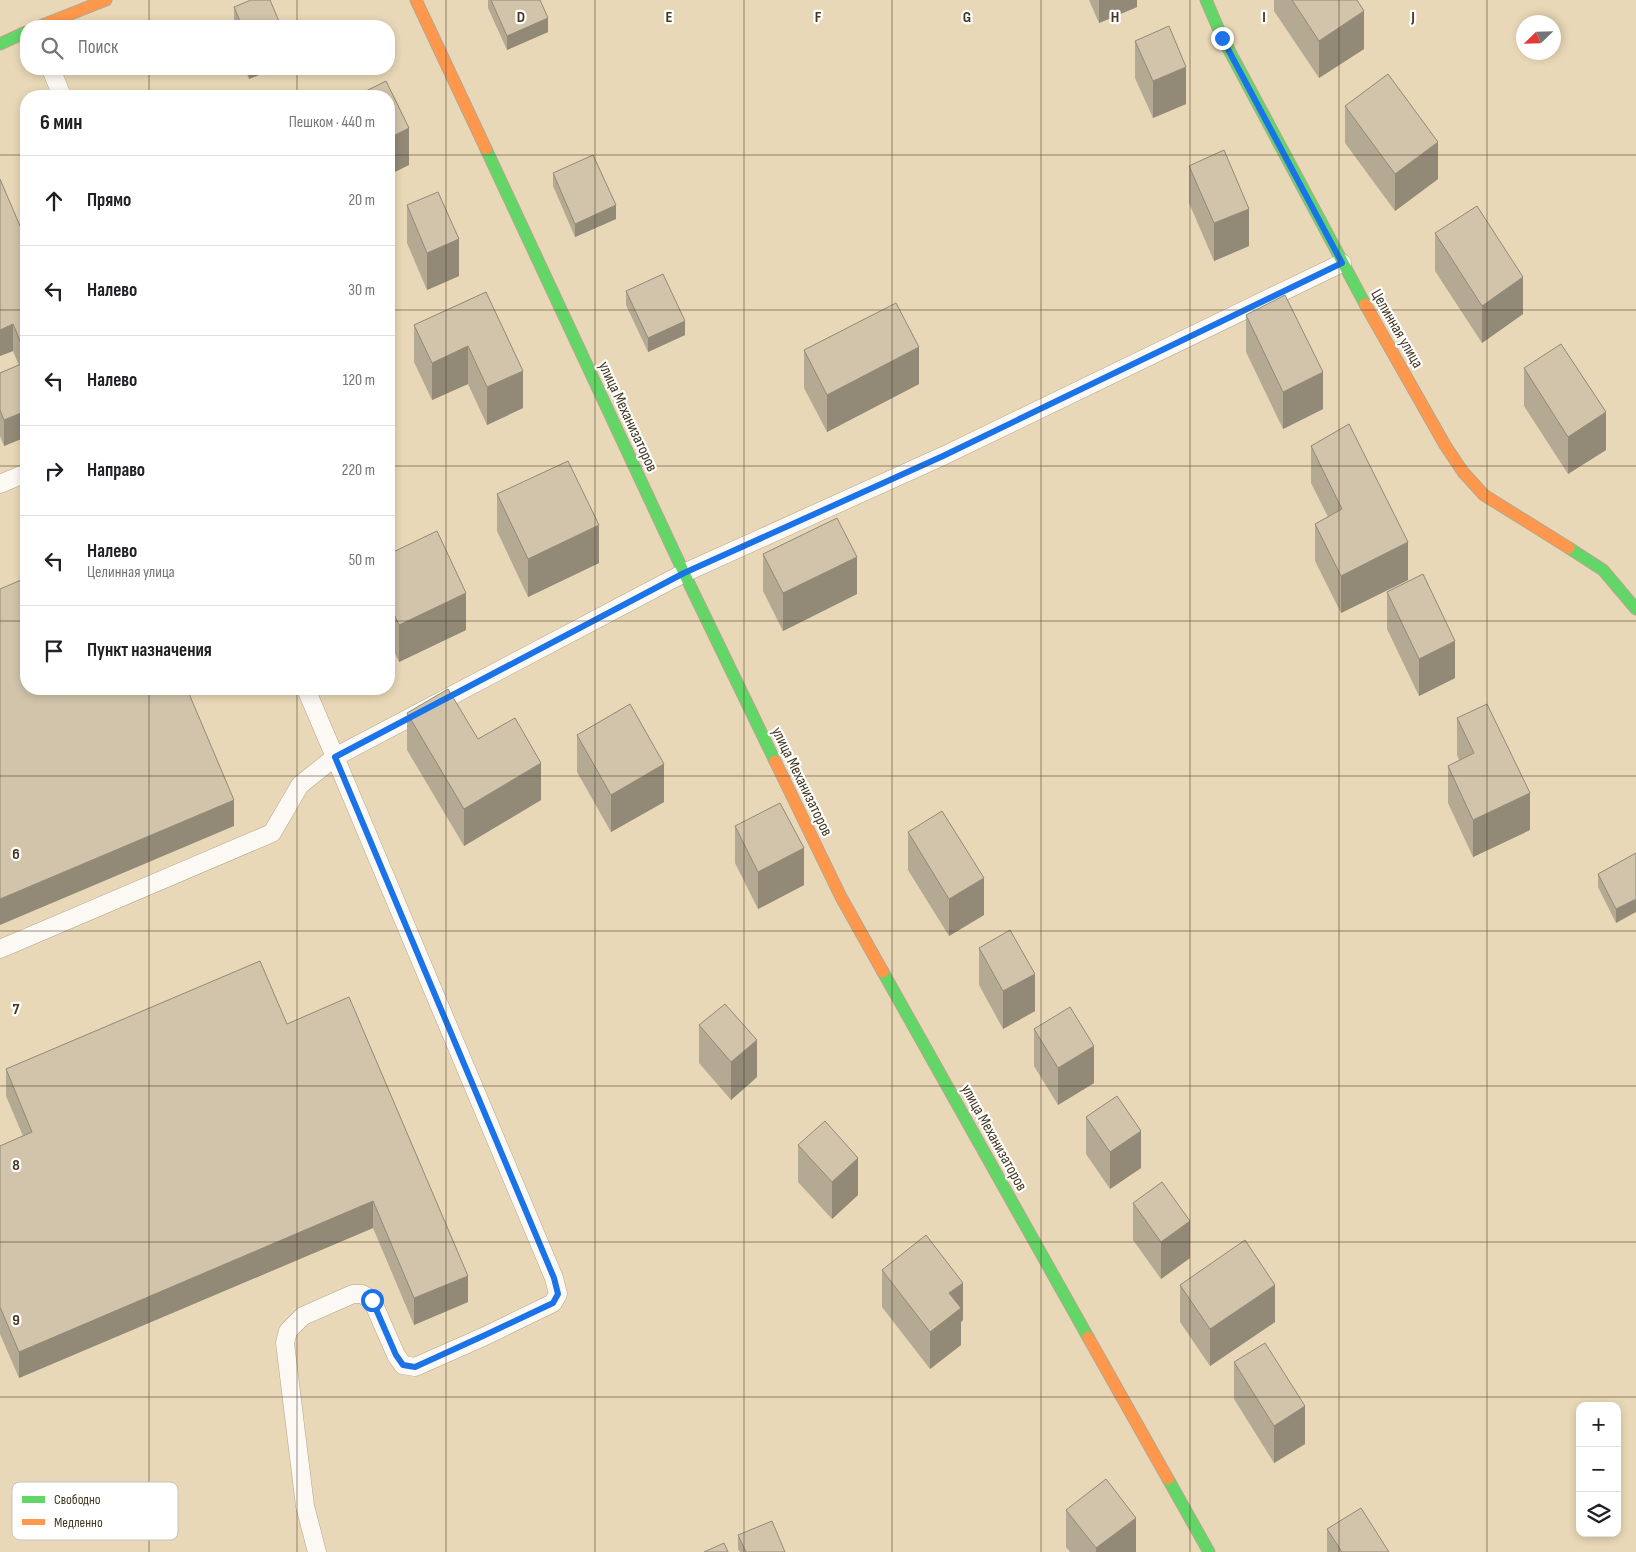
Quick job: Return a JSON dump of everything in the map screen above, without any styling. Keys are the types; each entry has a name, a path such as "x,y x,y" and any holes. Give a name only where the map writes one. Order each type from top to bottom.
{"street":[{"path":"55,20 106,0"},
{"name":"улица Механизаторов","path":"416,0 684,573 841,897 1209,1552"},
{"name":"Целинная улица","path":"1206,0 1222,38 1342,263 1445,445 1463,472 1484,495 1603,570 1636,609"},
{"path":"0,44 20,35"}],"lane":[{"path":"53,75 60,90"},
{"path":"0,949 272,833 300,785 335,757 684,573 943,456 1342,263"},
{"path":"0,484 20,476"},
{"path":"309,695 554,1278 558,1294 553,1303 415,1367 403,1365 396,1355 372,1300 362,1294 353,1294 303,1316 288,1331 285,1343 304,1496 317,1552"}],"building":[{"path":"251,0 270,0 278,20 239,20 234,7"},
{"path":"491,0 540,0 548,18 507,36"},
{"path":"1292,0 1357,0 1364,11 1319,41"},
{"path":"1169,26 1186,67 1153,81 1135,41"},
{"path":"1388,74 1438,142 1395,174 1345,106"},
{"path":"386,81 390,90 368,90"},
{"path":"395,99 409,128 395,135"},
{"path":"1224,150 1249,209 1214,223 1189,166"},
{"path":"593,155 616,205 575,224 553,173"},
{"path":"0,179 20,226 20,341 13,324 0,330"},
{"path":"438,192 459,239 427,253 407,205"},
{"path":"1477,206 1523,277 1482,306 1435,233"},
{"path":"663,274 685,321 648,338 626,291"},
{"path":"486,292 523,371 487,387 468,346 432,363 414,325"},
{"path":"1285,295 1323,372 1283,392 1246,315"},
{"path":"896,303 919,347 827,395 804,350"},
{"path":"1561,344 1606,412 1568,437 1524,368"},
{"path":"20,365 20,413 4,420 0,410 0,373"},
{"path":"1349,424 1408,542 1341,576 1315,524 1342,509 1311,446"},
{"path":"568,461 599,525 528,559 497,494"},
{"path":"837,518 857,557 783,593 763,554"},
{"path":"437,531 466,593 399,625 395,616 395,551"},
{"path":"1423,574 1455,641 1419,659 1387,592"},
{"path":"20,581 20,695 190,695 234,800 0,899 0,589"},
{"path":"448,689 478,739 515,718 541,763 464,809 407,713"},
{"path":"630,704 664,764 611,795 577,735"},
{"path":"1487,704 1530,793 1473,820 1448,766 1474,753 1457,718"},
{"path":"780,803 804,848 758,872 735,826"},
{"path":"942,811 984,878 949,899 908,832"},
{"path":"1636,853 1636,899 1616,909 1598,874"},
{"path":"1010,930 1035,974 1003,991 979,948"},
{"path":"260,961 287,1024 349,997 468,1276 414,1298 373,1201 19,1352 0,1307 0,1146 32,1132 6,1069"},
{"path":"725,1004 757,1040 731,1062 699,1025"},
{"path":"1070,1007 1094,1046 1058,1068 1034,1029"},
{"path":"1117,1096 1141,1131 1110,1152 1086,1117"},
{"path":"825,1121 858,1158 832,1182 798,1145"},
{"path":"1162,1182 1190,1221 1161,1242 1133,1203"},
{"path":"926,1235 963,1283 949,1293 961,1308 930,1332 882,1270"},
{"path":"1245,1240 1275,1285 1210,1329 1180,1285"},
{"path":"1265,1343 1305,1406 1274,1426 1234,1362"},
{"path":"1106,1479 1136,1518 1096,1548 1066,1510"},
{"path":"1361,1508 1389,1552 1342,1552 1327,1529"},
{"path":"772,1521 785,1552 746,1552 738,1535"},
{"path":"724,1543 728,1552 704,1552"}],"traffic: fast":[{"path":"1206,0 1222,37 1365,304"},
{"path":"0,44 20,35"},
{"path":"486,149 684,573 775,761"},
{"path":"1569,548 1603,570 1636,609"},
{"path":"883,972 1088,1337"},
{"path":"1168,1479 1209,1552"}],"traffic: slow":[{"path":"55,20 106,0"},
{"path":"416,0 486,149"},
{"path":"1365,304 1445,445 1463,472 1484,495 1569,548"},
{"path":"775,761 841,897 883,972"},
{"path":"1088,1337 1168,1479"}],"route":[{"path":"372,1300 396,1355 403,1365 415,1367 553,1303 558,1294 554,1278 335,757 684,573 943,456 1342,263 1222,38"}]}
